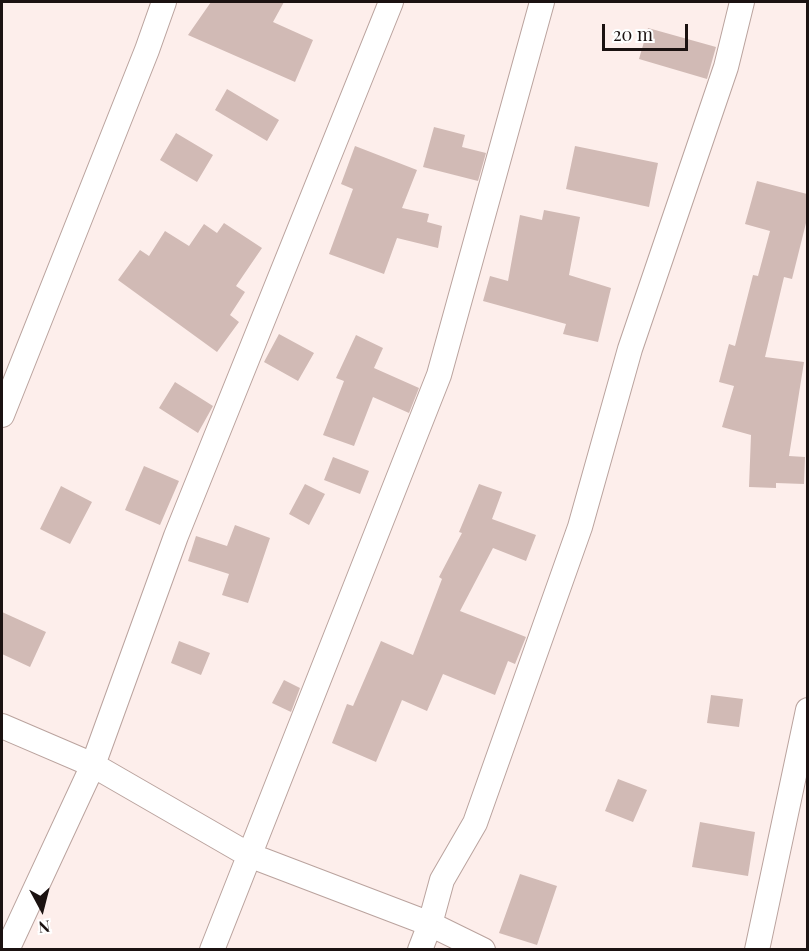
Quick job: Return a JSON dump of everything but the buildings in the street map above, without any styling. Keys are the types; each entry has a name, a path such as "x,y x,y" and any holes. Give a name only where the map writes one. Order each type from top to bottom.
{"street":[{"path":"2,415 164,2"},
{"path":"7,950 93,765 176,536 391,2"},
{"path":"212,950 439,375 542,2"},
{"path":"420,950 442,880 475,823 580,526 630,349 726,67 742,2"},
{"path":"757,950 807,710"},
{"path":"2,726 93,765 249,855 430,924 483,950"}]}
